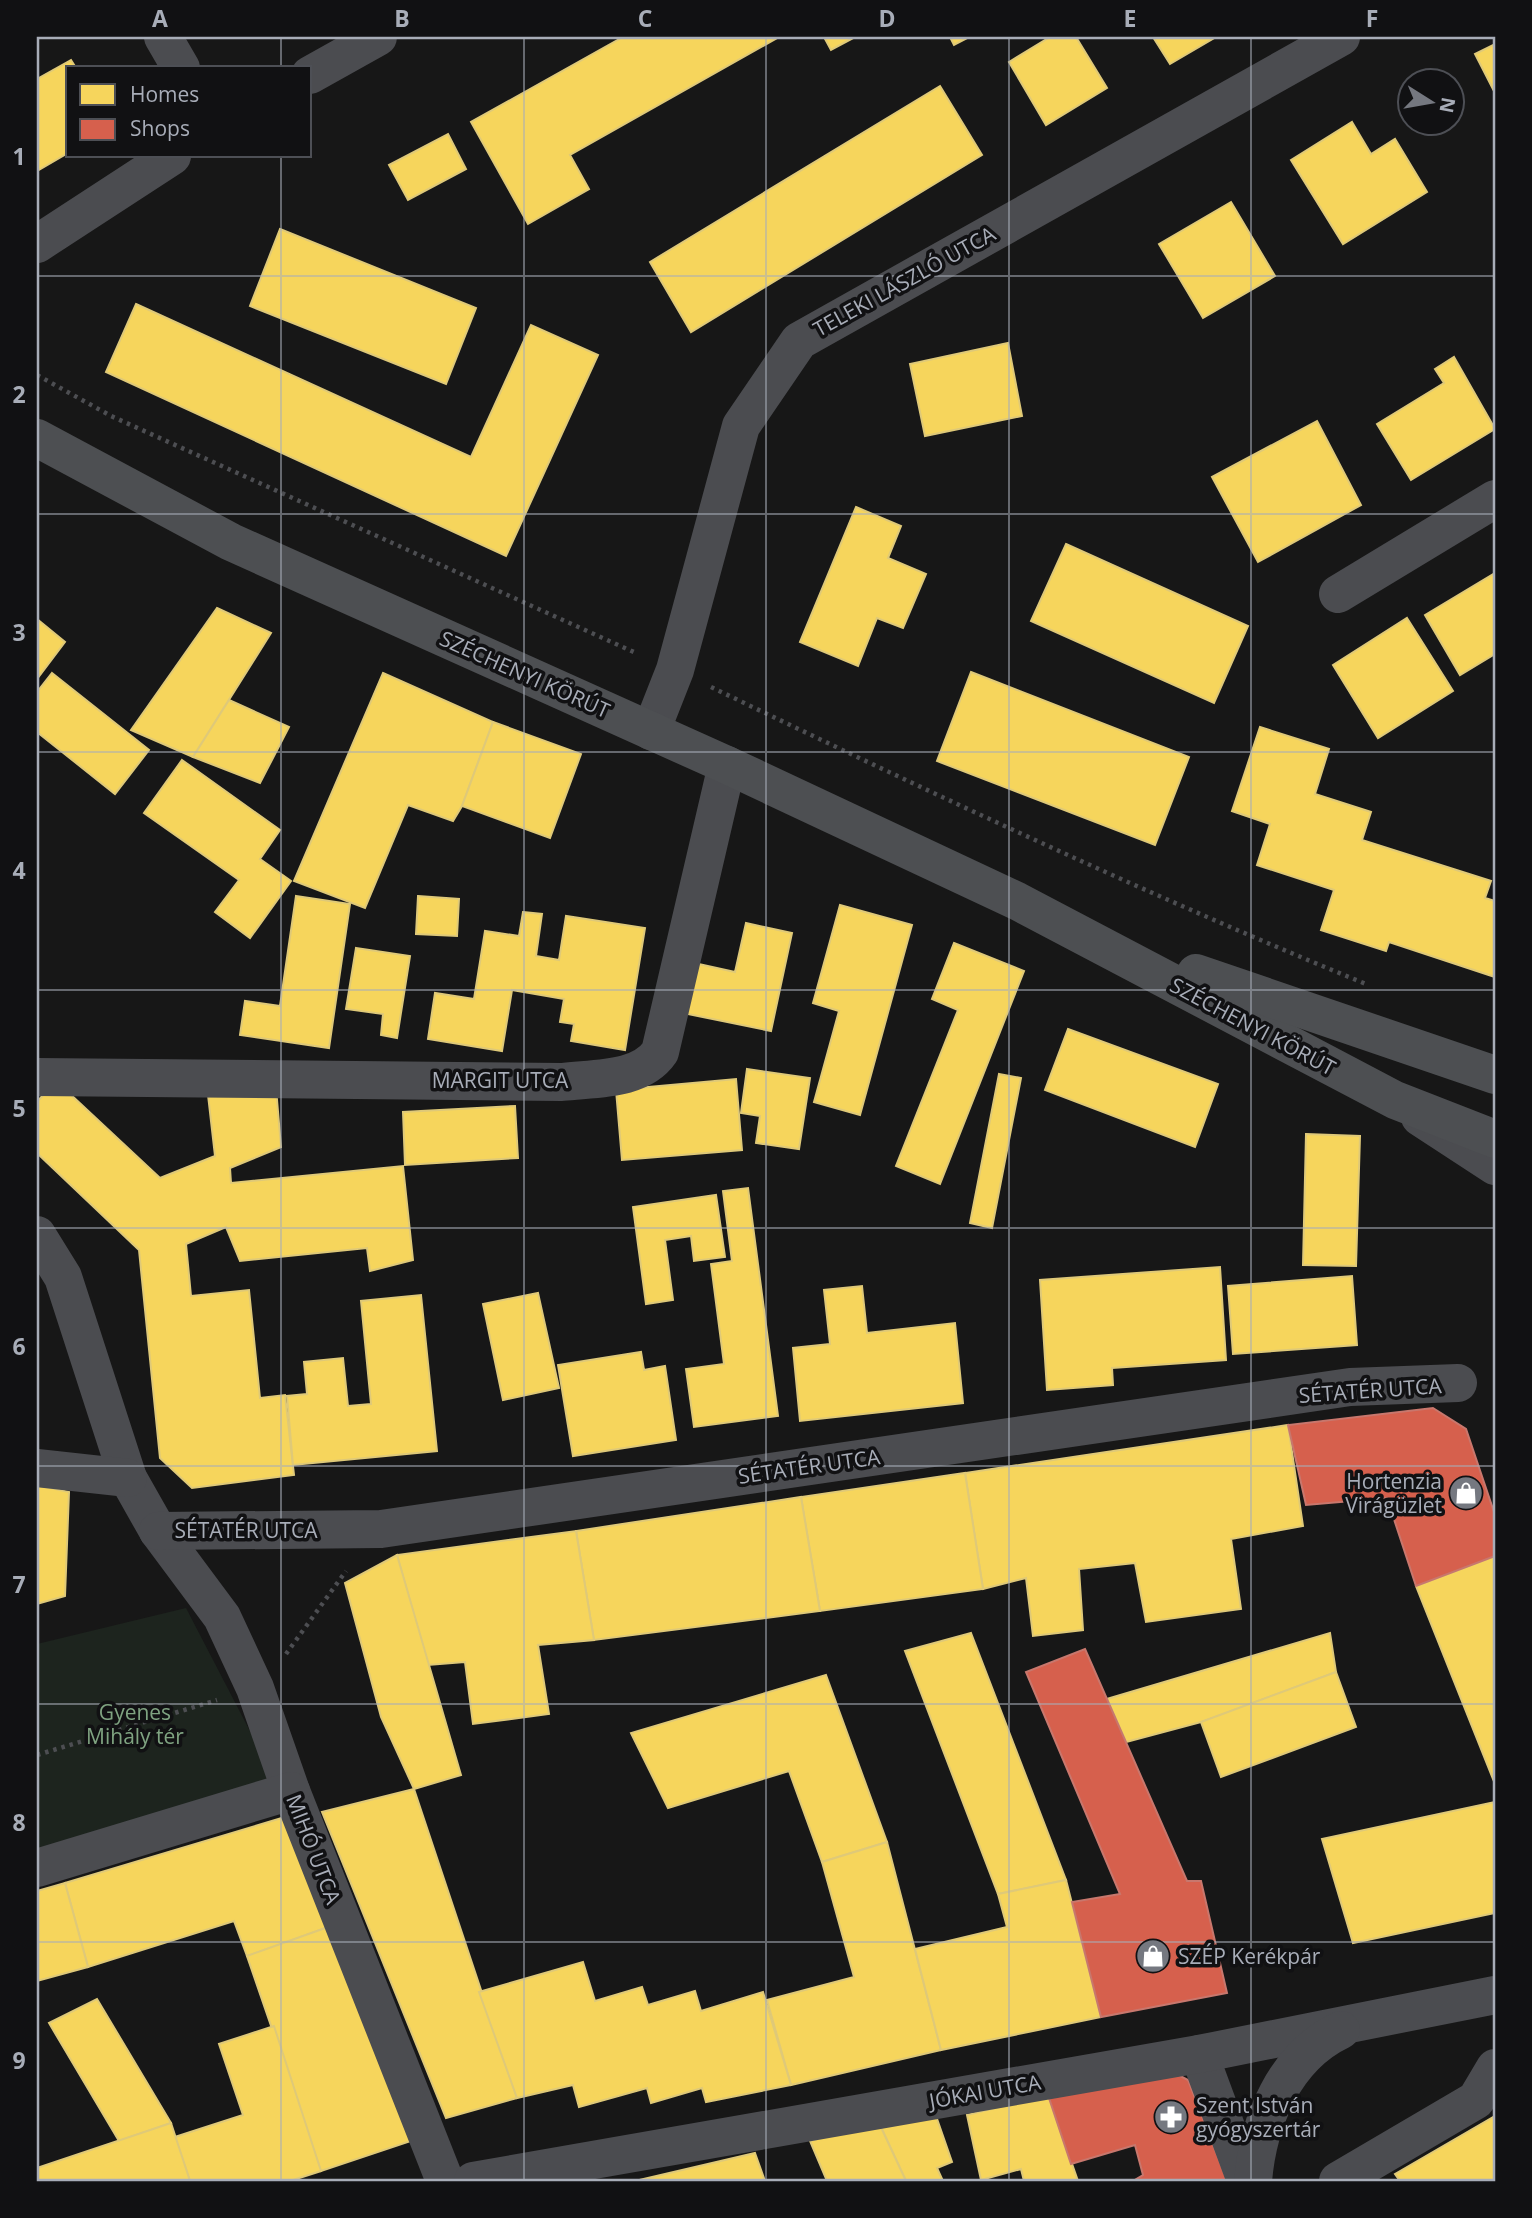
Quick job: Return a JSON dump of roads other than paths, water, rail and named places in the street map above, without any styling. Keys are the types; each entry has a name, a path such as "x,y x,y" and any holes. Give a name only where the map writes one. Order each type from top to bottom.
{"main road":[{"name":"SZÉCHENYI KÖRÚT","path":"37,438 231,542 727,765 1017,901 1395,1100 1495,1139"},
{"name":"SZÉCHENYI KÖRÚT","path":"1017,901 1222,984 1495,1075"}],"street":[{"path":"163,37 180,66"},
{"path":"312,74 378,37"},
{"name":"TELEKI LÁSZLÓ UTCA","path":"650,731 675,670 741,426 799,341 1340,37"},
{"path":"37,244 169,158"},
{"path":"1338,594 1495,499"},
{"name":"MARGIT UTCA","path":"37,1077 562,1082 633,1073 651,1065 660,1052 727,765"},
{"path":"1395,1100 1495,1166"},
{"name":"MIHÓ UTCA","path":"37,1235 63,1277 128,1478 158,1531 222,1617 255,1688 291,1791 445,2181"},
{"name":"SÉTATÉR UTCA","path":"158,1531 381,1529 1350,1387 1458,1383"},
{"path":"37,1468 128,1478"},
{"path":"37,1868 291,1791"},
{"name":"JÓKAI UTCA","path":"473,2181 1199,2054 1495,1995"},
{"path":"1253,2181 1264,2123 1296,2064 1319,2040 1357,2022"},
{"path":"1199,2054 1246,2181"},
{"path":"1338,2181 1476,2100 1495,2068"}],"place":[{"name":"Hortenzia Virágüzlet","path":"1466,1493"},
{"name":"SZÉP Kerékpár","path":"1153,1956"},
{"name":"Szent István gyógyszertár","path":"1171,2117"}],"park label":[{"name":"Gyenes Mihály tér","path":"135,1724"}]}
